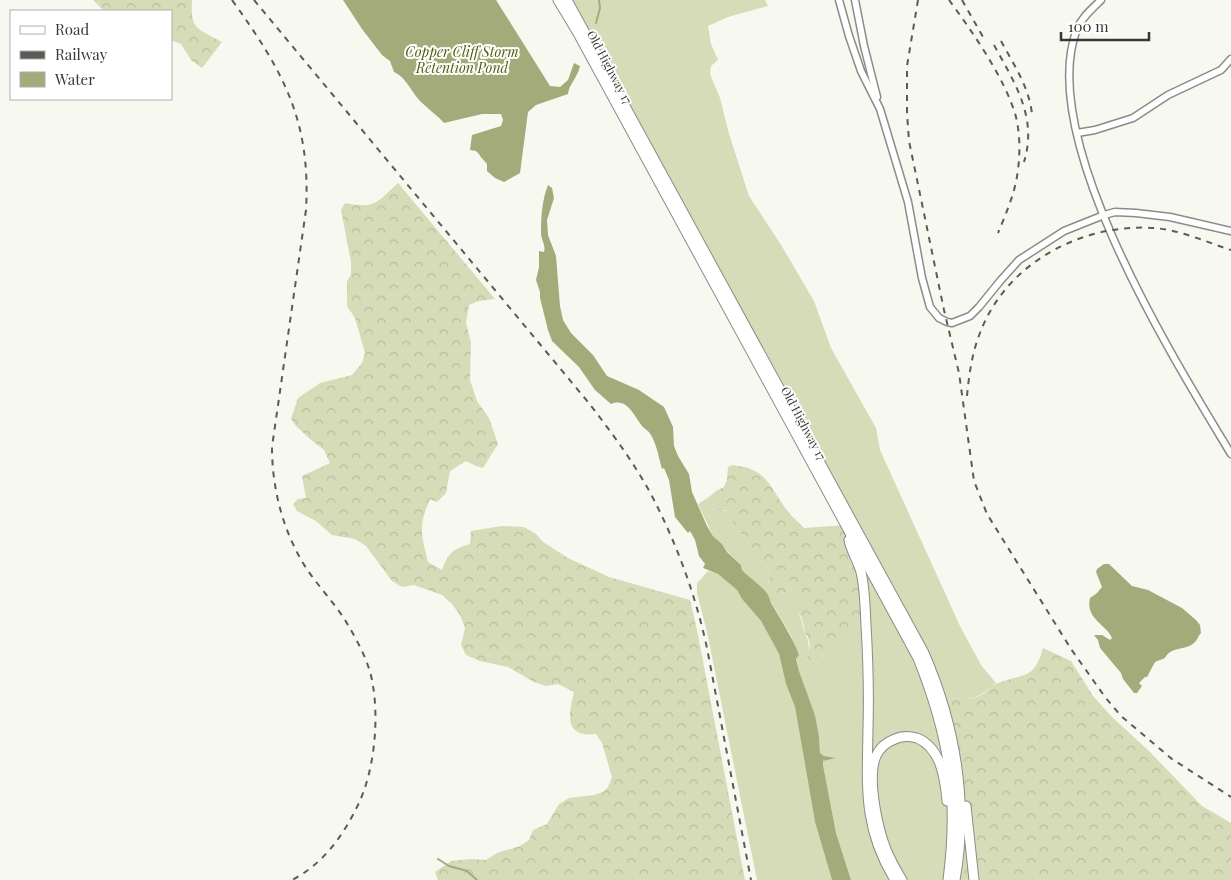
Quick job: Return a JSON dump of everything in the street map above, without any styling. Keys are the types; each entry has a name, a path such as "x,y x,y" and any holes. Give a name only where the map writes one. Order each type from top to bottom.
{"main road":[{"name":"Old Highway 17","path":"558,0 579,35 906,635 927,680 939,715 947,750 952,794 953,836 948,880"},
{"name":"Old Highway 17","path":"567,0 924,653 936,682 954,747 959,784 961,829 959,860 955,880"},
{"path":"846,527 850,546 860,571 865,603 868,727 866,782 868,812 884,862 895,880"},
{"path":"902,880 890,859 876,814 873,772 876,756 884,745 896,738 905,736 922,740 932,748 941,768 947,804 953,820"},
{"path":"959,784 965,796 974,880"}],"street":[{"path":"839,0 861,71 880,110"},
{"path":"855,0 880,110 908,202 922,278 930,307 938,318 947,322 963,320 970,316 1010,268 1032,251 1064,231 1115,212 1136,212 1170,217 1231,230"},
{"path":"1100,0 1077,28 1072,49 1069,83 1077,133 1104,216 1135,286 1155,325 1231,454"},
{"path":"1077,133 1095,130 1134,118 1168,95 1221,70 1231,60"}],"green space":[{"path":"93,0 192,0 194,23 206,34 222,42 202,68 191,60 181,44 172,40 172,10 103,10"},
{"path":"568,0 765,0 768,6 728,17 708,26 711,44 718,60 711,66 710,74 720,98 729,134 749,196 814,301 831,348 876,428 880,450 960,626 981,665 996,683 982,694 965,699 942,697"},
{"path":"398,183 495,299 479,301 469,305 466,323 471,342 470,380 477,401 489,418 498,444 483,468 466,461 450,471 446,493 437,502 430,499 422,524 428,562 442,570 452,552 470,544 471,531 502,526 524,527 568,558 609,577 690,600 745,880 438,880 435,872 451,861 486,860 497,853 520,846 529,840 533,830 547,824 559,804 569,798 603,792 608,787 612,777 602,743 596,734 577,732 573,728 570,710 574,692 558,684 546,686 534,682 508,667 480,661 466,655 461,645 465,628 460,615 442,595 414,585 402,587 392,581 366,546 355,539 332,535 316,521 297,511 293,504 298,499 306,498 302,476 330,463 324,450 296,426 291,419 298,398 320,383 352,375 362,363 365,353 355,318 347,306 347,281 351,275 351,262 341,210 345,203 370,205 375,203"},
{"path":"732,465 745,467 762,476 790,514 804,528 845,525 866,615 849,638 823,656 823,663 815,667 806,661 810,645 802,618 795,608 805,604 806,595 793,588 782,594 776,594 768,585 771,571 761,561 746,538 736,530 732,520 732,511 718,510 709,497 724,487 727,480 728,467"},
{"path":"709,497 724,511 732,511 732,520 736,530 746,538 761,561 771,571 768,585 776,594 782,594 793,588 807,595 805,604 798,613 809,643 806,661 822,660 830,650 849,638 847,530 917,658 950,776 947,880 851,880 836,833 823,765 823,761 835,758 824,756 820,753 815,715 799,671 792,637 764,590 742,570 741,565 713,536 698,504"},
{"path":"708,571 718,574 737,590 742,599 761,621 779,654 786,684 795,707 815,822 832,880 757,880 707,632 697,593 697,583"},
{"path":"1043,648 1071,661 1093,696 1112,717 1150,752 1202,806 1231,823 1231,880 955,880 942,697 973,698 983,694 998,683 1027,674 1036,666"}],"water":[{"name":"Copper Cliff Storm Retention Pond","path":"343,0 496,0 550,86 560,87 568,80 574,63 580,66 568,94 536,105 528,112 520,173 504,182 495,178 487,171 487,164 479,154 476,151 470,150 472,135 501,126 503,120 501,114 482,114 444,123 421,102 406,81 394,72 390,61 382,55"},
{"path":"548,185 552,188 554,198 547,220 548,235 556,256 563,320 571,333 593,355 607,376 639,390 664,407 673,427 674,446 689,474 692,492 707,526 713,536 741,565 742,570 766,592 797,649 799,655 796,659 799,671 815,715 820,753 824,756 836,758 823,761 823,765 836,833 851,880 832,880 815,822 795,707 786,684 779,654 761,621 742,599 737,590 718,574 703,568 705,564 699,556 695,540 690,531 688,533 675,517 669,480 664,468 662,469 650,434 630,409 622,403 611,404 595,390 579,367 552,341 536,280 539,267 539,251 544,252 541,221"},
{"path":"1104,564 1109,564 1132,586 1148,590 1182,608 1200,625 1201,633 1195,642 1187,647 1174,650 1165,658 1155,662 1147,677 1139,683 1142,686 1137,693 1134,693 1123,679 1121,673 1100,648 1098,640 1094,635 1102,635 1110,640 1112,638 1093,616 1089,605 1090,598 1102,587 1096,572"}],"waterway":[{"path":"596,23 600,8 599,0"},
{"path":"438,859 449,866 467,871 477,880"}],"railway":[{"path":"232,0 266,50 279,74 290,98 304,149 306,210 272,447 276,489 287,530 299,556 309,573 345,620 362,652 369,669 375,700 374,747 368,778 358,805 346,828 331,848 313,866 292,880"},
{"path":"254,0 588,402 623,449 647,487 663,518 678,554 692,591 703,629 751,880"},
{"path":"918,0 907,66 909,141 959,373 974,481 987,514 1071,649 1105,697 1121,716 1172,759 1231,797"},
{"path":"949,0 978,41 1005,87 1018,125 1019,158 1017,174 1010,202 998,233"},
{"path":"962,0 983,37"},
{"path":"1001,41 1024,85 1032,114"},
{"path":"994,45 1016,86 1026,115 1028,146 1024,162"},
{"path":"967,396 975,348 992,308 1008,286 1027,268 1050,252 1100,232 1127,228 1154,228 1174,231 1231,250"}]}
